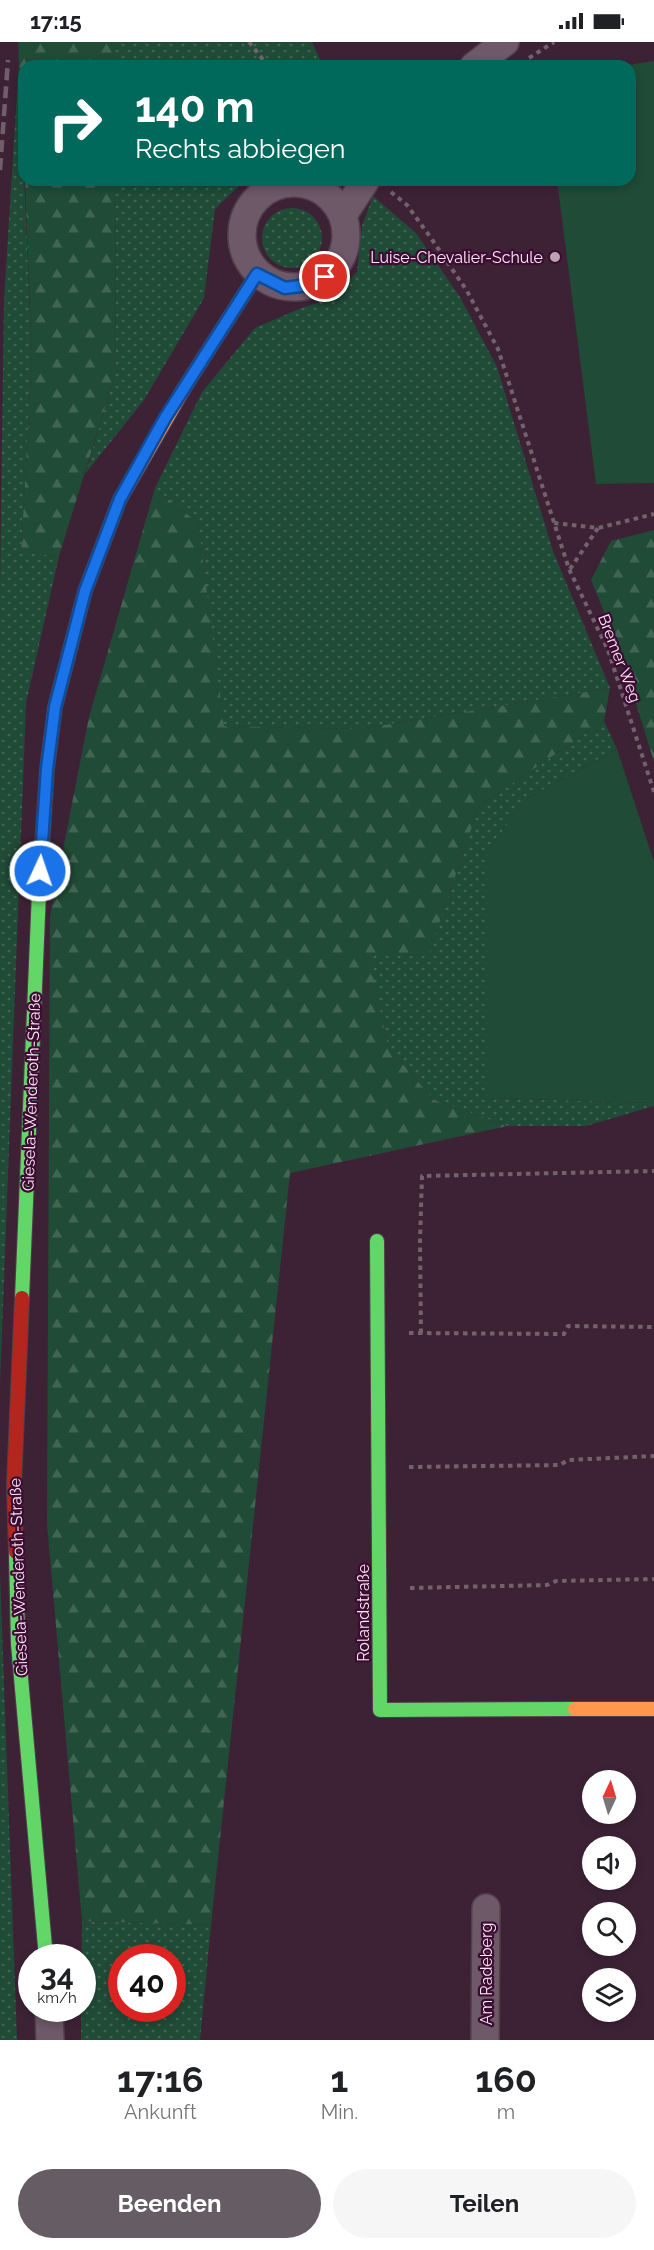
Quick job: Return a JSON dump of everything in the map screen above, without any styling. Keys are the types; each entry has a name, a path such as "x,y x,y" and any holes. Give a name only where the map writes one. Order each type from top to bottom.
{"street":[{"path":"482,60 505,42"},
{"path":"277,186 258,196 242,223 243,250 257,274 285,288 315,284 335,269 346,245 343,215 329,195 319,186"},
{"path":"343,215 374,186"},
{"name":"Giesela-Wenderoth-Straße","path":"45,1944 18,1644 14,1485 39,891 47,769 55,707 85,591 120,499 165,418 257,274"},
{"name":"Rolandstraße","path":"377,1241 380,1710 654,1709"},
{"name":"Am Radeberg","path":"485,2040 486,1908"},
{"path":"49,2022 50,2040"}],"path":[{"path":"249,42 263,60"},
{"path":"526,60 554,42"},
{"name":"Bremer Weg","path":"379,186 408,205 467,291 498,349 569,569 608,650 654,792"},
{"path":"554,522 598,528 654,514"},
{"path":"569,569 598,528"},
{"path":"421,1333 422,1176 654,1172"},
{"path":"378,1333 564,1334 568,1326 654,1327"},
{"path":"379,1468 560,1465 568,1460 654,1456"},
{"path":"379,1589 547,1585 556,1581 654,1579"}],"green space":[{"path":"18,42 114,42 114,60 19,60"},
{"path":"114,42 312,42 320,60 114,60"},
{"path":"654,61 654,483 596,484 558,186 636,186 636,64"},
{"path":"18,77 18,186 25,186 32,356 21,552 59,556 26,703 0,1383 0,586 4,300"},
{"path":"25,186 115,186 116,372 59,556 21,553 32,356"},
{"path":"115,186 239,186 215,209 204,298 144,400 85,474 116,372"},
{"path":"373,196 416,233 460,297 497,367 553,551 610,688 360,729 223,726 198,523 155,488 202,392 255,328 331,298 357,272 362,226"},
{"path":"292,208 309,213 317,221 322,238 317,255 309,263 292,268 275,263 267,255 262,238 267,221 275,213"},
{"path":"155,488 198,523 224,726 360,729 610,688 604,721 479,806 428,956 369,955 388,1047 434,1100 508,1126 290,1173 211,1925 82,1921 47,1524 50,916 89,717"},
{"path":"654,530 654,762 619,648 591,580 611,541"},
{"path":"604,721 617,749 528,798 489,1098 654,1103 654,1106 586,1126 508,1126 434,1100 388,1047 368,955 428,955 479,806"},
{"path":"617,749 654,862 654,1103 488,1098 488,849 528,798"},
{"path":"0,1574 17,2040 0,2040"},
{"path":"82,1921 211,1925 200,2040 81,2040 81,2022 96,2022 96,1944 82,1944"}],"railway":[{"path":"0,170 8,60"}],"traffic: fast":[{"path":"183,390 257,274"},
{"path":"22,1298 39,892 47,769 55,707 68,657"},
{"path":"377,1241 380,1710 575,1709"},
{"path":"16,1552 18,1644 45,1944"}],"traffic: slow":[{"path":"68,657 85,591 120,499 183,390"},
{"path":"575,1709 654,1709"}],"traffic: jam":[{"path":"16,1552 14,1485 22,1298"}],"place":[{"name":"Luise-Chevalier-Schule","path":"555,257"}],"route":[{"path":"40,871 47,769 55,707 85,591 120,499 165,418 257,274 285,288 315,284 325,277"}]}
